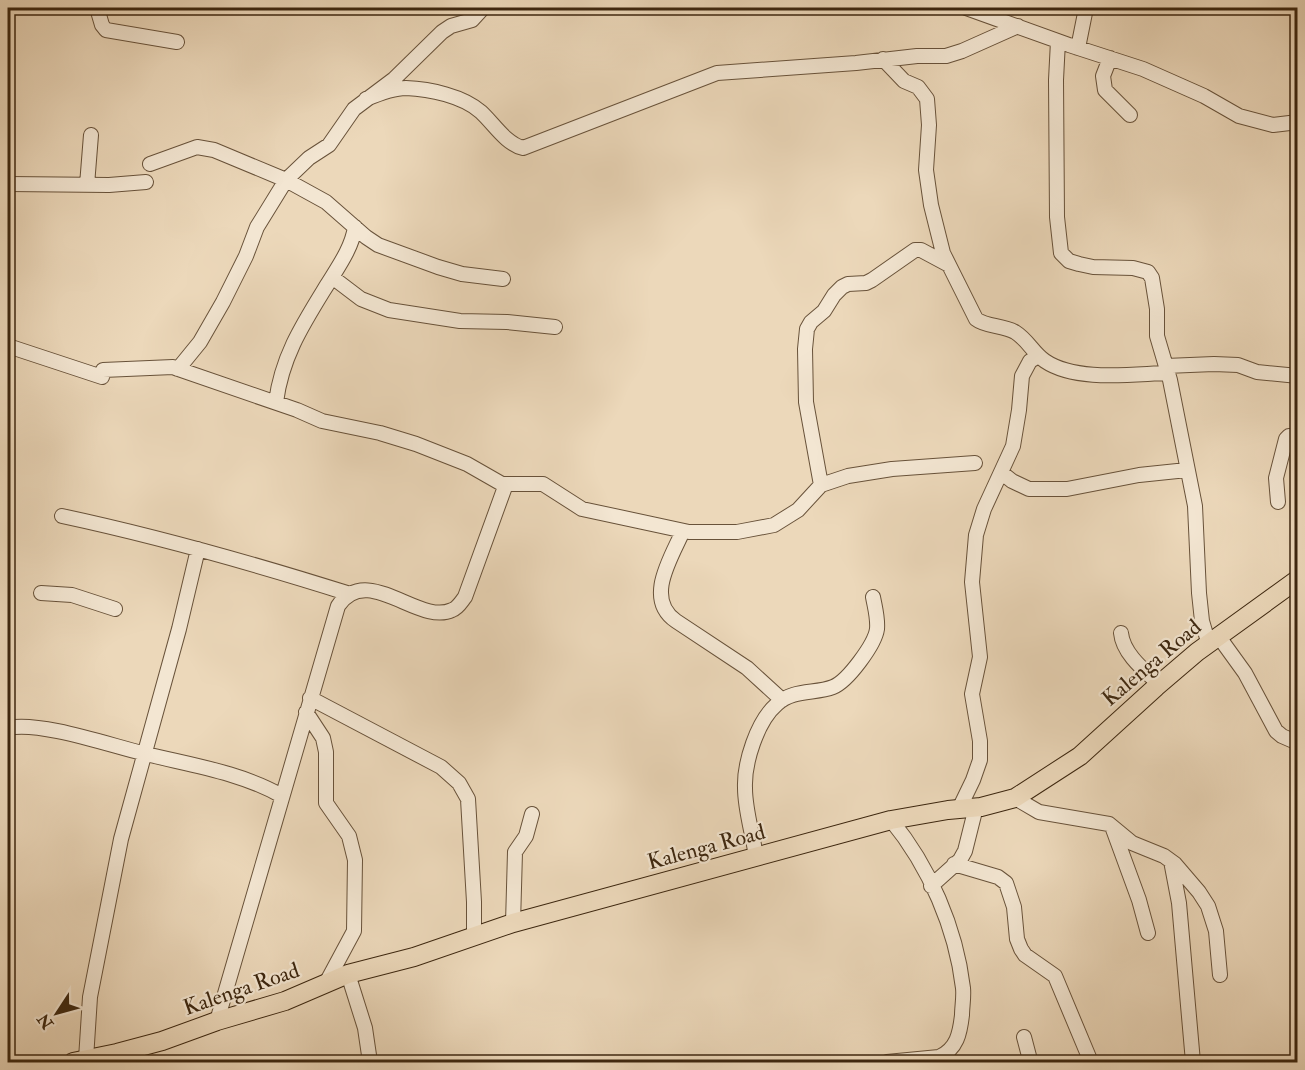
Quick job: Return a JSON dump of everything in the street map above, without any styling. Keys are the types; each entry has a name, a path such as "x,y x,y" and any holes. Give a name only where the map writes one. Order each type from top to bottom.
{"main road":[{"name":"Kalenga Road","path":"80,1061 118,1058 217,1021 285,1001 348,974 414,957 513,923 891,820 1016,798 1080,756 1159,684 1298,579"}],"street":[{"path":"97,8 106,30 177,42"},
{"path":"178,369 200,342 223,302 246,256 257,227 286,180 309,158 329,145 354,109 394,79 442,32 451,26 470,21 483,8"},
{"path":"966,8 1143,69 1204,96 1239,116 1273,125 1298,122"},
{"path":"1078,48 1086,8"},
{"path":"366,99 405,88 432,92 460,100 479,110 509,140 524,148 717,73 917,56 946,56 1018,26"},
{"path":"1058,41 1057,218 1062,253 1069,261 1079,264 1093,267 1133,268 1148,272 1153,282 1157,309 1157,336 1167,370 1195,506 1202,621 1214,641 1245,673 1276,731 1298,743"},
{"path":"1110,58 1103,76 1105,90 1130,115"},
{"path":"883,59 904,81 918,87 927,99 929,125 926,170 931,205 943,253 976,319 984,324 1002,326 1013,331 1026,340 1039,356 1058,368 1079,373 1167,370 1214,364 1238,365 1257,372 1298,376"},
{"path":"87,184 91,135"},
{"path":"150,164 197,147 214,150 286,180 326,202 378,244 438,267 471,276 503,279"},
{"path":"8,184 146,182"},
{"path":"276,402 283,365 354,238 356,227"},
{"path":"821,485 806,402 805,349 808,326 824,311 842,287 872,280 915,250 921,250 949,265"},
{"path":"332,277 361,299 389,310 460,321 507,322 555,327"},
{"path":"8,346 102,373 178,369 276,402 322,421 416,444 467,464 506,484 543,484 582,509 683,531 737,532 774,525 798,510 821,485 848,476 892,469 975,463"},
{"path":"931,886 960,860 965,851 967,808 980,760 980,741 972,694 981,647 972,582 976,535 984,508 1002,474 1013,446 1022,376 1027,365 1039,356"},
{"path":"1278,502 1276,478 1286,439 1289,436 1298,437"},
{"path":"1002,474 1012,482 1029,489 1067,489 1139,475 1187,470"},
{"path":"62,516 262,566 350,594 363,591 384,593 431,612 447,612 456,608 465,597 506,484"},
{"path":"683,531 660,585 663,608 668,616 747,668 782,700"},
{"path":"80,1061 96,960 121,839 179,629 198,549"},
{"path":"41,593 72,595 115,609"},
{"path":"217,1021 338,606 350,594"},
{"path":"756,857 744,787 756,736 769,712 782,700 793,694 833,687 843,681 855,667 873,642 876,631 877,619 873,597"},
{"path":"1121,633 1128,651 1159,684"},
{"path":"308,705 441,767 459,783 468,799 474,935"},
{"path":"308,705 323,738 326,752 326,803 349,836 355,860 354,931 325,985"},
{"path":"8,728 19,725 33,727 143,753 238,777 263,785 282,796"},
{"path":"1016,798 1039,812 1086,818 1111,825 1132,843 1171,861 1191,882 1208,906 1216,931 1220,975"},
{"path":"513,923 515,852 526,836 532,814"},
{"path":"886,1062 939,1058 947,1054 954,1046 960,1030 964,990 955,944 931,886 906,838 891,820"},
{"path":"1111,825 1130,872 1148,933"},
{"path":"1171,861 1179,903 1193,1062"},
{"path":"954,864 998,877 1006,882 1014,907 1017,939 1021,949 1025,955 1055,976 1090,1062"},
{"path":"348,974 365,1028 370,1062"},
{"path":"1024,1037 1029,1056 1027,1062"}]}
